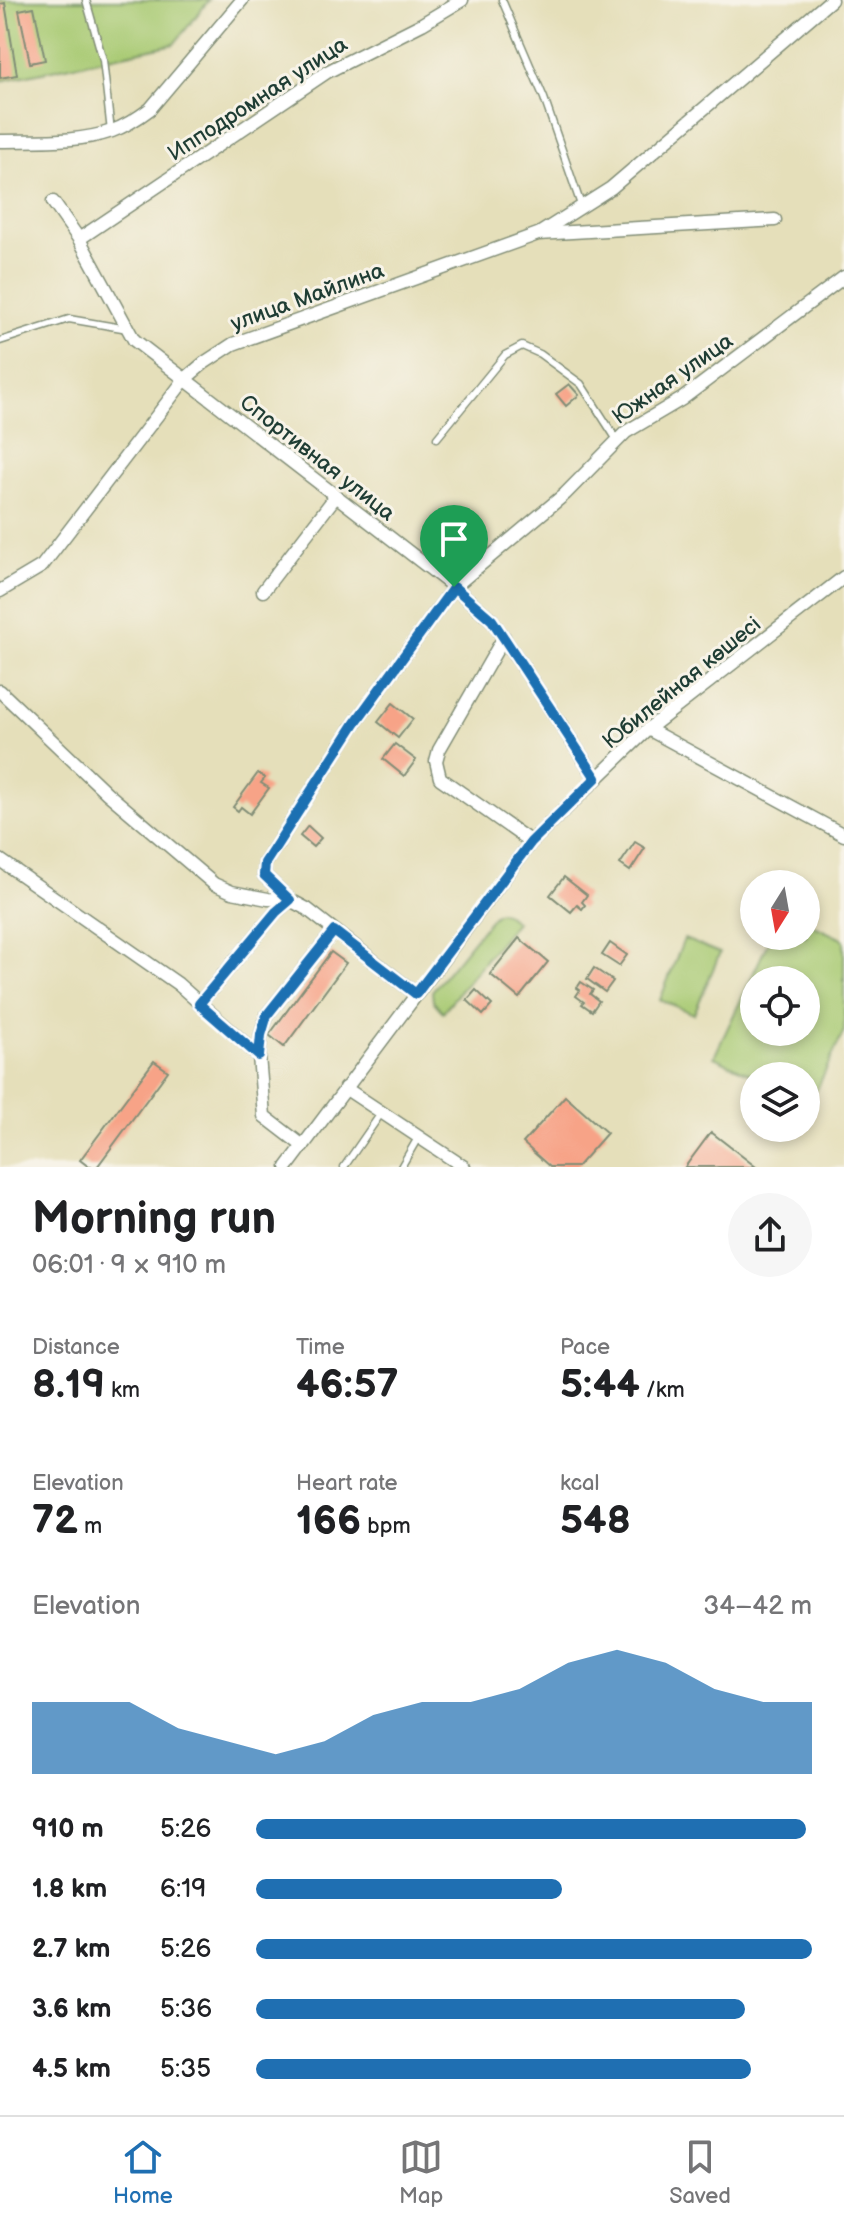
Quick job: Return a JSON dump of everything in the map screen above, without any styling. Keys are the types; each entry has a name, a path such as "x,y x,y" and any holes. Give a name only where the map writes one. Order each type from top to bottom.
{"street":[{"path":"0,141 85,137 111,132 132,122 150,109 242,0"},
{"name":"Ипподромная улица","path":"79,239 327,72 462,0"},
{"name":"улица Майлина","path":"0,591 42,566 185,379 204,363 233,344 538,234 611,188 831,0"},
{"name":"Спортивная улица","path":"53,202 79,239 134,340 454,587 492,620 596,778"},
{"name":"улица Майлина","path":"538,234 775,220"},
{"name":"Южная улица","path":"248,895 264,875 265,863 355,723 454,587 565,494 626,432 682,399 844,277"},
{"path":"263,591 336,496"},
{"name":"Юбилейная көшесі","path":"287,1167 531,842 648,729 844,577"},
{"path":"504,637 439,750 436,761 440,778 531,842"},
{"path":"0,691 107,793 214,884 232,892 290,900"},
{"path":"648,729 844,835"},
{"path":"0,860 178,984 259,1056"},
{"path":"264,875 290,900 307,909 416,994"},
{"path":"199,1004 276,912 290,900"},
{"path":"303,1146 264,1116 259,1056 261,1035 267,1015 334,931"},
{"path":"345,1088 464,1167"}],"lane":[{"path":"86,0 103,60 111,132"},
{"path":"502,0 544,98 581,206"},
{"path":"0,341 69,319 128,329"},
{"path":"437,438 505,355 522,346 540,354 581,384 617,440"},
{"path":"347,1166 382,1112"},
{"path":"401,1167 419,1136"}],"green space":[{"path":"0,0 209,0 174,44 0,81"},
{"path":"499,912 516,922 443,1012 433,1001 432,991"},
{"path":"820,929 844,940 844,1031 820,1083 820,1062 740,1062 740,1069 714,1057 740,1002 740,1046 820,1046 820,966 757,966 764,950 820,950"},
{"path":"684,939 720,953 694,1014 660,1000"}],"building":[{"path":"5,3 17,75 0,78 0,4"},
{"path":"34,7 45,60 30,63 19,10"},
{"path":"569,384 579,395 566,406 556,394"},
{"path":"393,703 413,719 398,738 378,722"},
{"path":"395,744 416,760 404,776 383,759"},
{"path":"258,773 265,778 261,783 269,788 250,814 241,807 238,811 233,807"},
{"path":"308,826 321,838 313,847 300,836"},
{"path":"635,842 645,848 630,871 620,864"},
{"path":"564,877 587,895 582,909 577,905 571,912 550,895"},
{"path":"519,938 548,962 519,998 490,974"},
{"path":"610,943 627,955 619,966 602,955"},
{"path":"331,952 346,963 284,1047 269,1035"},
{"path":"594,968 613,981 605,992 587,979"},
{"path":"581,982 593,990 590,994 599,1001 592,1011 576,996"},
{"path":"476,990 492,1005 483,1015 467,1000"},
{"path":"154,1061 168,1071 97,1167 89,1167 80,1160"},
{"path":"565,1096 607,1133 577,1167 550,1167 523,1143"},
{"path":"711,1132 756,1167 685,1167"}],"route":[{"path":"454,587 492,620 596,778 531,842 416,994 334,931 267,1015 259,1056 199,1004 276,912 290,900 264,875 265,863 355,723 454,587"}]}
